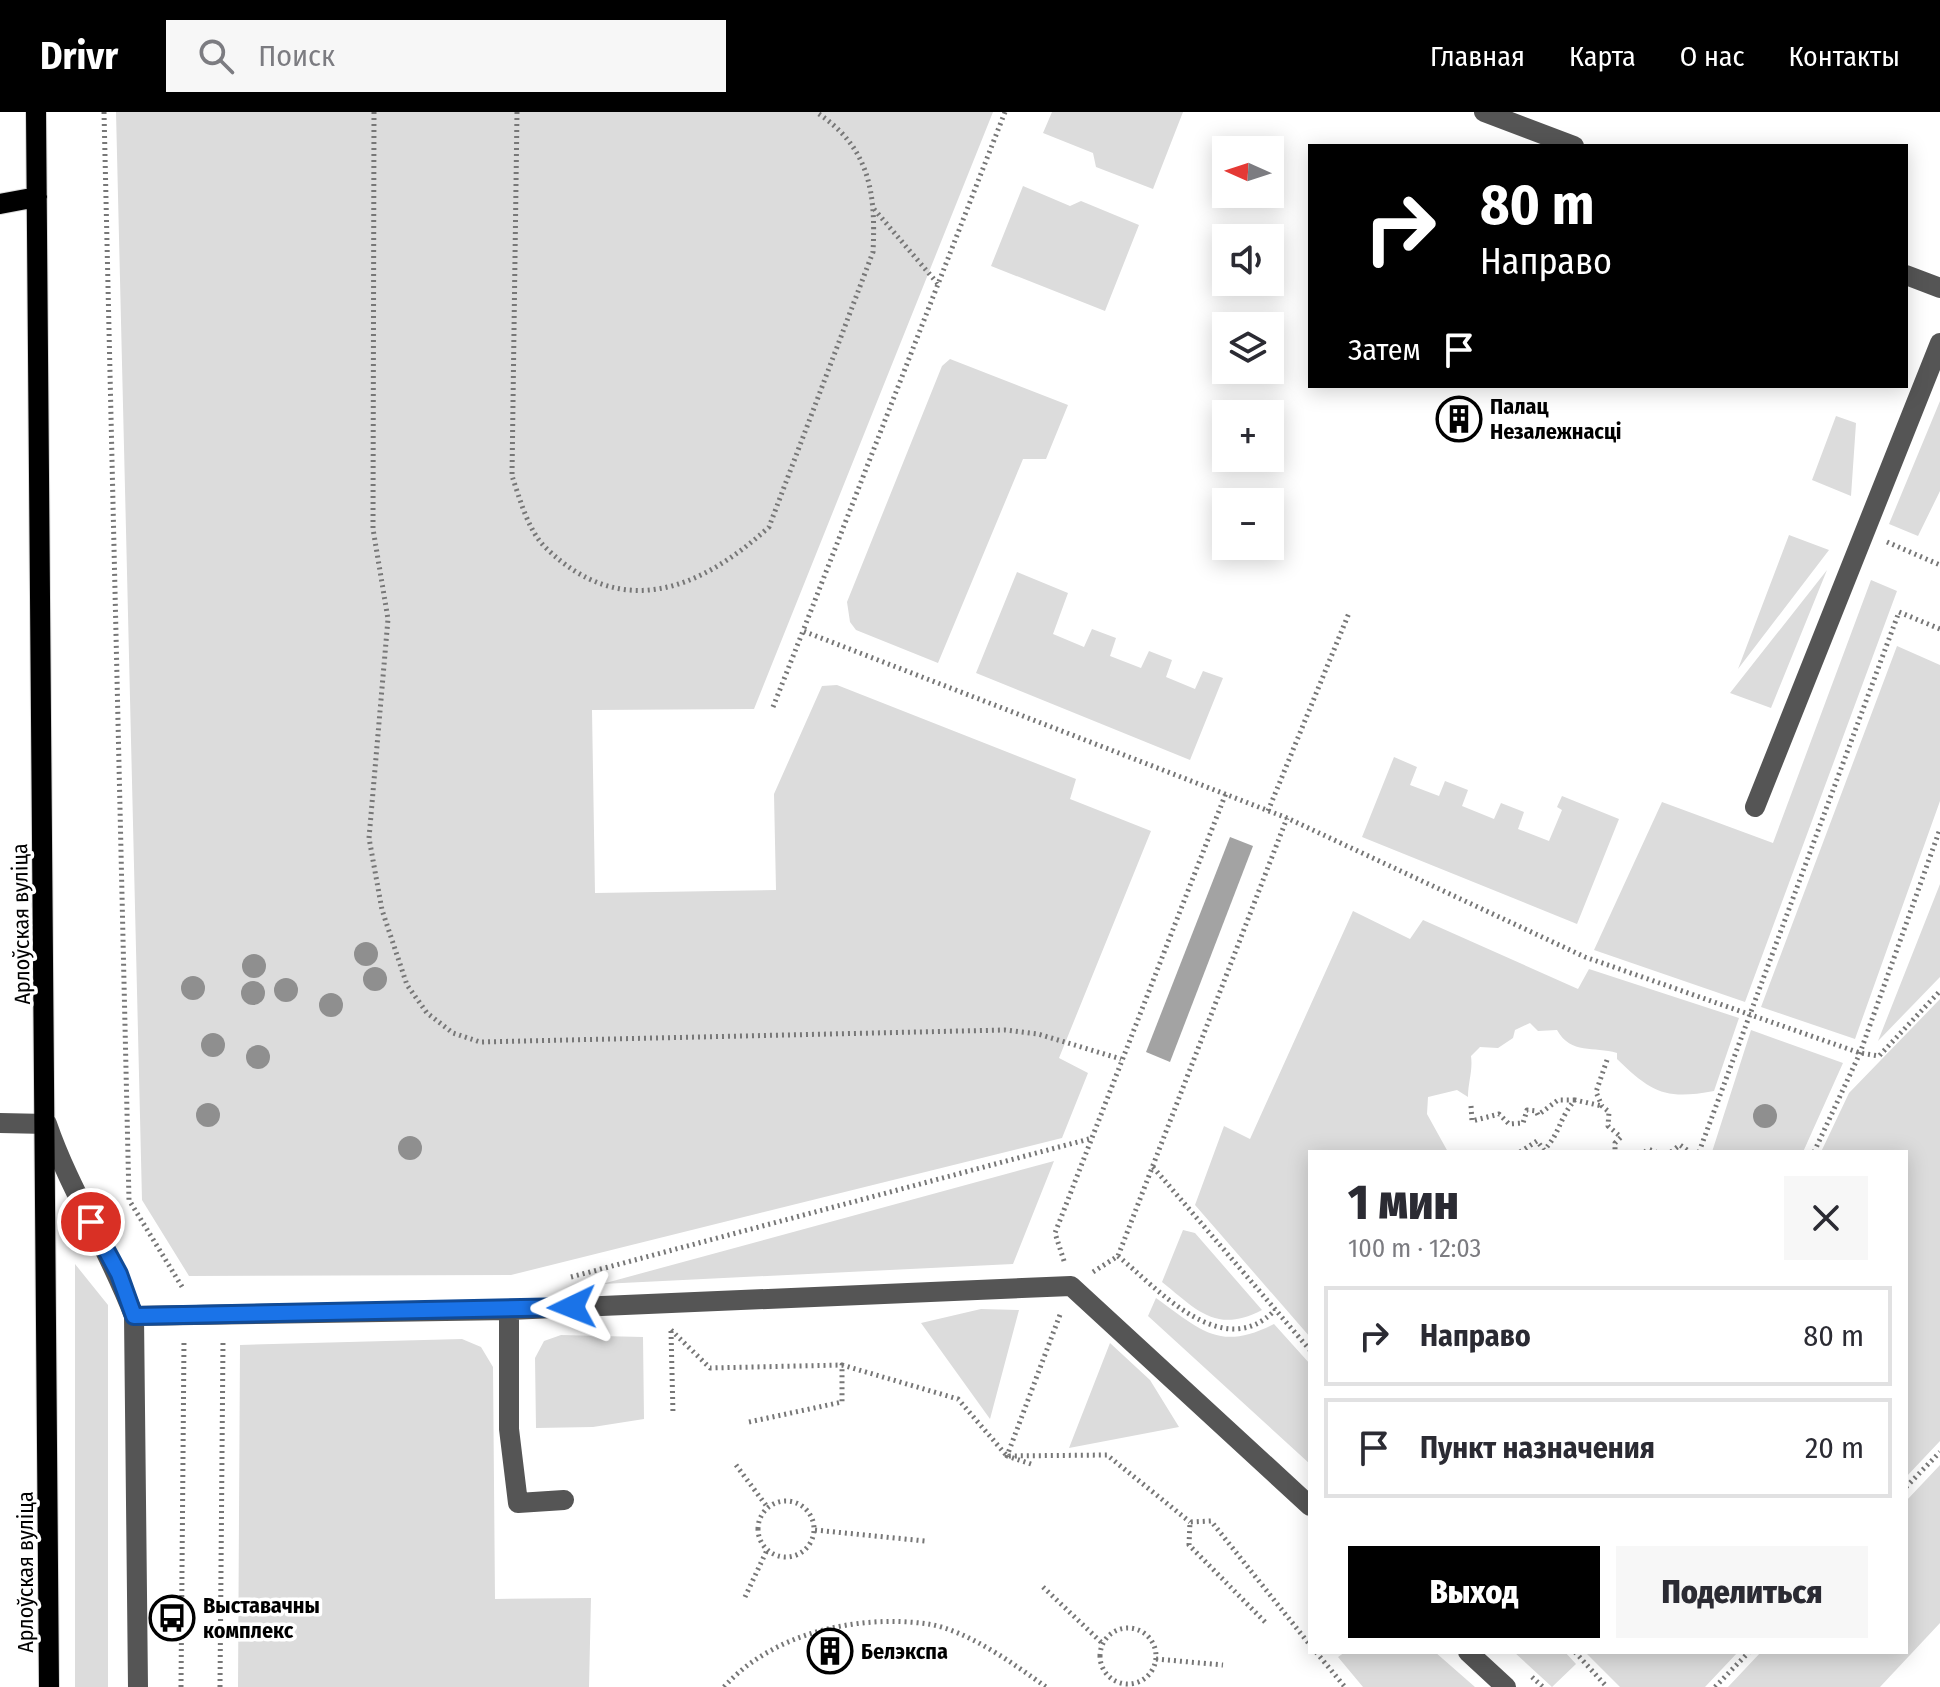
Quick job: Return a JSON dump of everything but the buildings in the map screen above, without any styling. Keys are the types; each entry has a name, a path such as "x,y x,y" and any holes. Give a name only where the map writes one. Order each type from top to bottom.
{"main road":[{"name":"Арлоўская вуліца","path":"36,112 47,1124 49,1687"},
{"path":"0,204 37,197"}],"lane":[{"path":"1484,112 1569,144"},
{"path":"1908,276 1940,288"},
{"path":"1755,807 1940,343"},
{"path":"0,1123 47,1124 63,1170 119,1274 134,1316 138,1687"},
{"path":"134,1316 509,1310 1071,1286 1308,1504"},
{"path":"509,1310 509,1429 518,1503 564,1500"},
{"path":"1470,1654 1506,1687"}],"path":[{"path":"104,112 129,1200 184,1288 181,1687"},
{"path":"374,112 373,529 388,619 369,838 382,910 394,953 407,985 427,1013 453,1033 480,1042 1005,1030 1038,1034 1121,1059"},
{"path":"517,112 512,476 524,511 544,547 602,587 646,592 693,581 734,559 769,527 873,252 874,209 870,177 854,150 831,122 816,112"},
{"path":"773,707 1005,112"},
{"path":"874,209 938,284"},
{"path":"1864,532 1940,565"},
{"path":"1700,1150 1899,612 1940,629"},
{"path":"1268,811 1349,613"},
{"path":"803,631 1287,818 1585,957 1860,1053 1879,1056 1940,991"},
{"path":"1055,1233 1226,793"},
{"path":"1275,1310 1248,1328 1220,1330 1203,1323 1118,1256 1287,818"},
{"path":"1815,1150 1860,1053 1940,829"},
{"path":"1607,1060 1596,1092 1602,1106 1609,1112 1608,1126 1621,1137 1615,1143 1615,1150"},
{"path":"1471,1106 1472,1121 1499,1114 1509,1124 1523,1123 1527,1110 1538,1115 1558,1100 1602,1106"},
{"path":"1523,1150 1537,1141 1544,1150 1557,1137 1559,1118 1575,1100"},
{"path":"567,1279 1089,1139"},
{"path":"1153,1167 1308,1348"},
{"path":"1007,1456 1071,1286"},
{"path":"184,1288 199,1288"},
{"path":"671,1330 673,1414"},
{"path":"220,1687 223,1339"},
{"path":"749,1422 842,1402 842,1365 958,1399 1007,1456 1031,1464"},
{"path":"1908,1485 1940,1452"},
{"path":"1007,1456 1107,1455 1190,1522 1211,1521 1308,1642"},
{"path":"736,1465 768,1508"},
{"path":"786,1500 810,1512 815,1530 808,1548 797,1555 776,1555 767,1550 758,1531 759,1520 768,1508 786,1500"},
{"path":"1190,1522 1189,1545 1265,1622"},
{"path":"815,1530 925,1541"},
{"path":"745,1597 767,1550"},
{"path":"1043,1587 1102,1643"},
{"path":"724,1687 786,1641 860,1623 930,1624 997,1652 1046,1687"},
{"path":"1122,1628 1139,1630 1153,1642 1156,1659 1149,1674 1128,1686 1111,1679 1104,1671 1100,1661 1102,1643 1122,1628"},
{"path":"1318,1654 1345,1687"},
{"path":"1577,1654 1607,1687"},
{"path":"1715,1687 1747,1654"},
{"path":"1156,1659 1223,1665"},
{"path":"1597,1687 1602,1681"}],"shaded area":[{"path":"116,112 993,112 754,709 592,710 595,893 776,890 774,794 822,686 837,685 1076,779 1070,799 1151,831 1059,1058 1088,1073 1062,1138 511,1275 189,1276 142,1200"},
{"path":"1052,112 1183,112 1153,189 1096,167 1093,153 1043,133"},
{"path":"1023,186 1070,206 1081,201 1139,225 1105,311 991,266"},
{"path":"950,359 1068,405 1046,459 1023,459 938,663 856,630 850,622 847,602 942,366"},
{"path":"1940,401 1940,491 1918,536 1889,524"},
{"path":"1836,416 1856,423 1851,496 1812,480"},
{"path":"1789,535 1829,550 1738,669"},
{"path":"1827,570 1771,708 1730,693"},
{"path":"1017,572 1068,593 1053,634 1084,647 1092,629 1116,638 1110,656 1141,668 1149,651 1172,660 1166,677 1195,689 1203,671 1223,678 1190,760 976,673"},
{"path":"1871,580 1897,591 1745,1002 1594,950 1662,802 1773,843"},
{"path":"1897,646 1940,665 1940,801 1855,1039 1761,1007"},
{"path":"1394,757 1417,767 1410,785 1439,796 1445,781 1468,790 1462,806 1494,819 1501,803 1524,812 1518,829 1549,841 1562,810 1557,807 1562,796 1619,819 1577,924 1362,837"},
{"path":"1230,837 1253,846 1170,1062 1146,1052"},
{"path":"1940,884 1940,977 1878,1041"},
{"path":"1353,911 1410,939 1423,920 1578,989 1589,969 1739,1018 1714,1091 1684,1095 1661,1091 1629,1071 1617,1059 1617,1053 1576,1046 1557,1030 1538,1031 1530,1023 1515,1030 1513,1038 1498,1048 1480,1047 1471,1056 1468,1097 1457,1090 1428,1097 1427,1114 1447,1150 1308,1150 1308,1335 1195,1205 1224,1126 1250,1139"},
{"path":"1940,999 1940,1441 1908,1475 1908,1150 1822,1150 1849,1093"},
{"path":"1751,1030 1843,1063 1804,1150 1713,1150"},
{"path":"1054,1161 1013,1264 602,1284"},
{"path":"1183,1230 1195,1233 1262,1310 1232,1320 1208,1316 1162,1282"},
{"path":"75,1264 108,1305 108,1687 75,1687"},
{"path":"1156,1298 1199,1328 1224,1337 1255,1332 1274,1324 1308,1362 1308,1462 1148,1316"},
{"path":"981,1309 1019,1310 990,1419 921,1323"},
{"path":"561,1335 643,1337 644,1419 593,1427 536,1428 535,1358 544,1341"},
{"path":"462,1339 481,1347 493,1367 495,1599 591,1598 589,1687 238,1687 240,1345"},
{"path":"1110,1343 1150,1380 1179,1427 1069,1448"},
{"path":"1940,1465 1940,1623 1880,1687 1728,1687 1759,1654 1908,1654 1908,1499"},
{"path":"1342,1654 1437,1654 1475,1687 1363,1687 1338,1657"},
{"path":"1516,1654 1567,1654 1576,1664 1552,1687"},
{"path":"1587,1654 1736,1654 1705,1687 1620,1687"}],"place":[{"name":"Палац Незалежнасці","path":"1459,419"},
{"name":"Выставачны комплекс","path":"172,1618"},
{"name":"Белэкспа","path":"830,1651"}],"route":[{"path":"91,1222 119,1274 134,1316 572,1307"}]}
